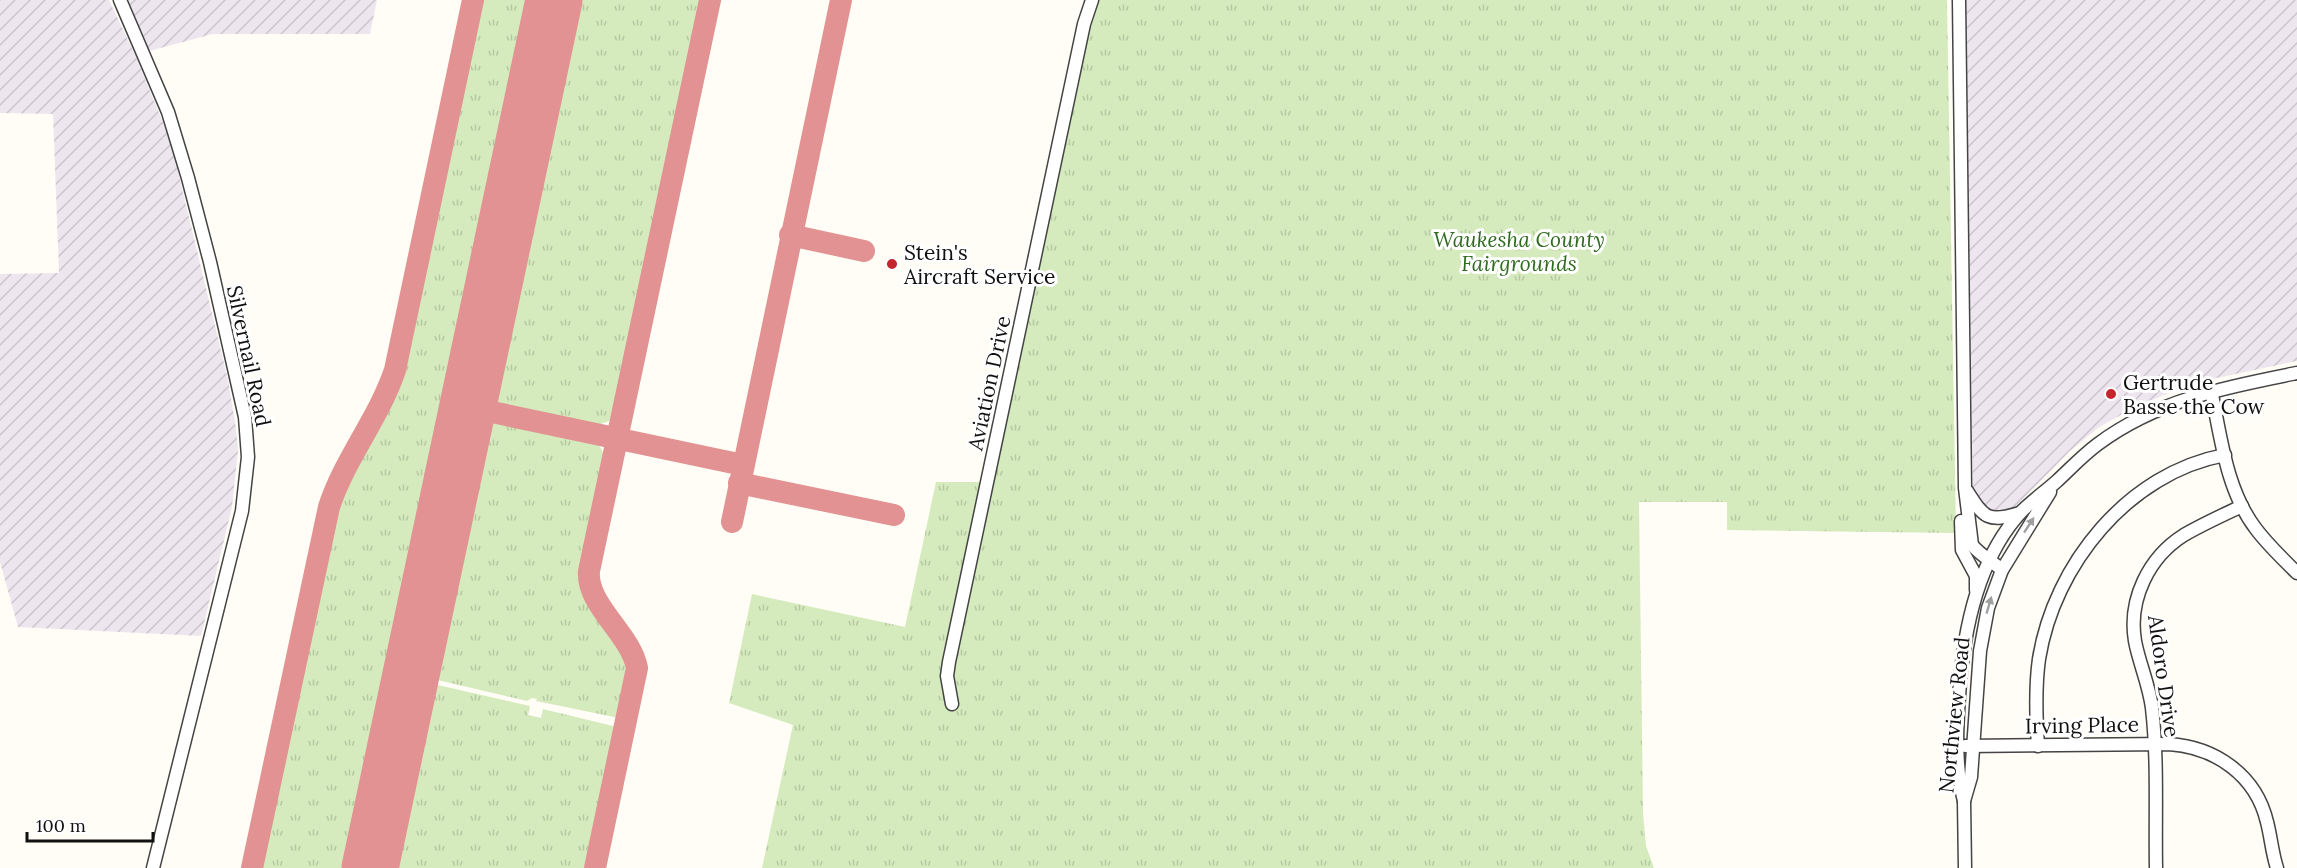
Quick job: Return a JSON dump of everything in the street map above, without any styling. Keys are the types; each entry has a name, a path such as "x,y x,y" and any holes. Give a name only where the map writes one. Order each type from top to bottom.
{"street":[{"name":"Silvernail Road","path":"120,0 168,112 188,177 242,401 248,457 242,511 153,868"},
{"name":"Aviation Drive","path":"952,704 947,676 949,662 1084,24 1092,0"},
{"path":"1959,0 1965,488 1972,545 1989,563"},
{"path":"1964,801 1958,778 1959,704 1963,655 1976,595 2004,534 2020,513 2096,445 2138,419 2177,401 2211,390 2297,373"},
{"path":"2211,390 2234,490 2255,528 2297,573"},
{"path":"2038,746 2039,658 2051,612 2072,568 2100,530 2137,495 2185,467 2224,454"},
{"name":"Northview Road","path":"1965,868 1964,801 1971,777 1981,638 1988,608 2002,570 2057,481"},
{"path":"1965,488 1978,509 1988,516 2001,518 2020,513"},
{"path":"1965,488 1961,502 1962,540 1964,556 1976,576 1976,595"},
{"name":"Aldoro Drive","path":"2156,868 2154,744 2149,689 2138,652 2134,626 2136,603 2142,584 2153,563 2169,546 2196,529 2242,506"},
{"path":"1962,540 1972,557 2002,570"},
{"name":"Irving Place","path":"1958,746 2154,744 2182,745 2207,751 2238,771 2257,796 2263,809 2277,868"}],"shaded area":[{"path":"0,0 109,0 136,57 164,125 175,159 228,380 238,450 232,507 201,636 18,627 0,562 0,274 59,273 53,114 0,113"},
{"path":"127,0 377,0 370,34 213,34 149,51"},
{"path":"1965,0 2297,0 2297,361 2193,383 2133,408 2098,428 2070,451 2010,512 1989,513 1973,491"}],"green space":[{"path":"481,0 534,0 350,868 260,868 339,501 354,467 382,418 403,366"},
{"path":"573,0 702,0 616,411 609,421 598,425 506,407 496,401 491,386"},
{"name":"Waukesha County Fairgrounds","path":"1096,0 1947,0 1956,533 1727,530 1727,502 1639,502 1643,813 1646,846 1654,868 762,868 793,725 729,703 752,594 905,627 936,482 992,482 1084,43"},
{"path":"493,422 503,422 589,440 599,445 602,451 604,463 581,577 585,594 629,665 619,718 536,701 537,699 532,698 527,701 429,678 481,436 487,426"},
{"path":"429,683 530,706 528,715 541,718 543,709 617,727 587,868 389,868"}],"taxiway":[{"path":"252,868 329,507 395,370 473,0"},
{"path":"595,868 637,668 627,643 594,596 589,571 710,0"},
{"path":"732,522 841,0"},
{"path":"790,235 864,251"},
{"path":"468,407 743,465"},
{"path":"739,483 894,515"}],"runway":[{"path":"370,868 554,0"}],"place":[{"name":"Stein's Aircraft Service","path":"892,264"},
{"name":"Gertrude Basse the Cow","path":"2111,394"}]}
